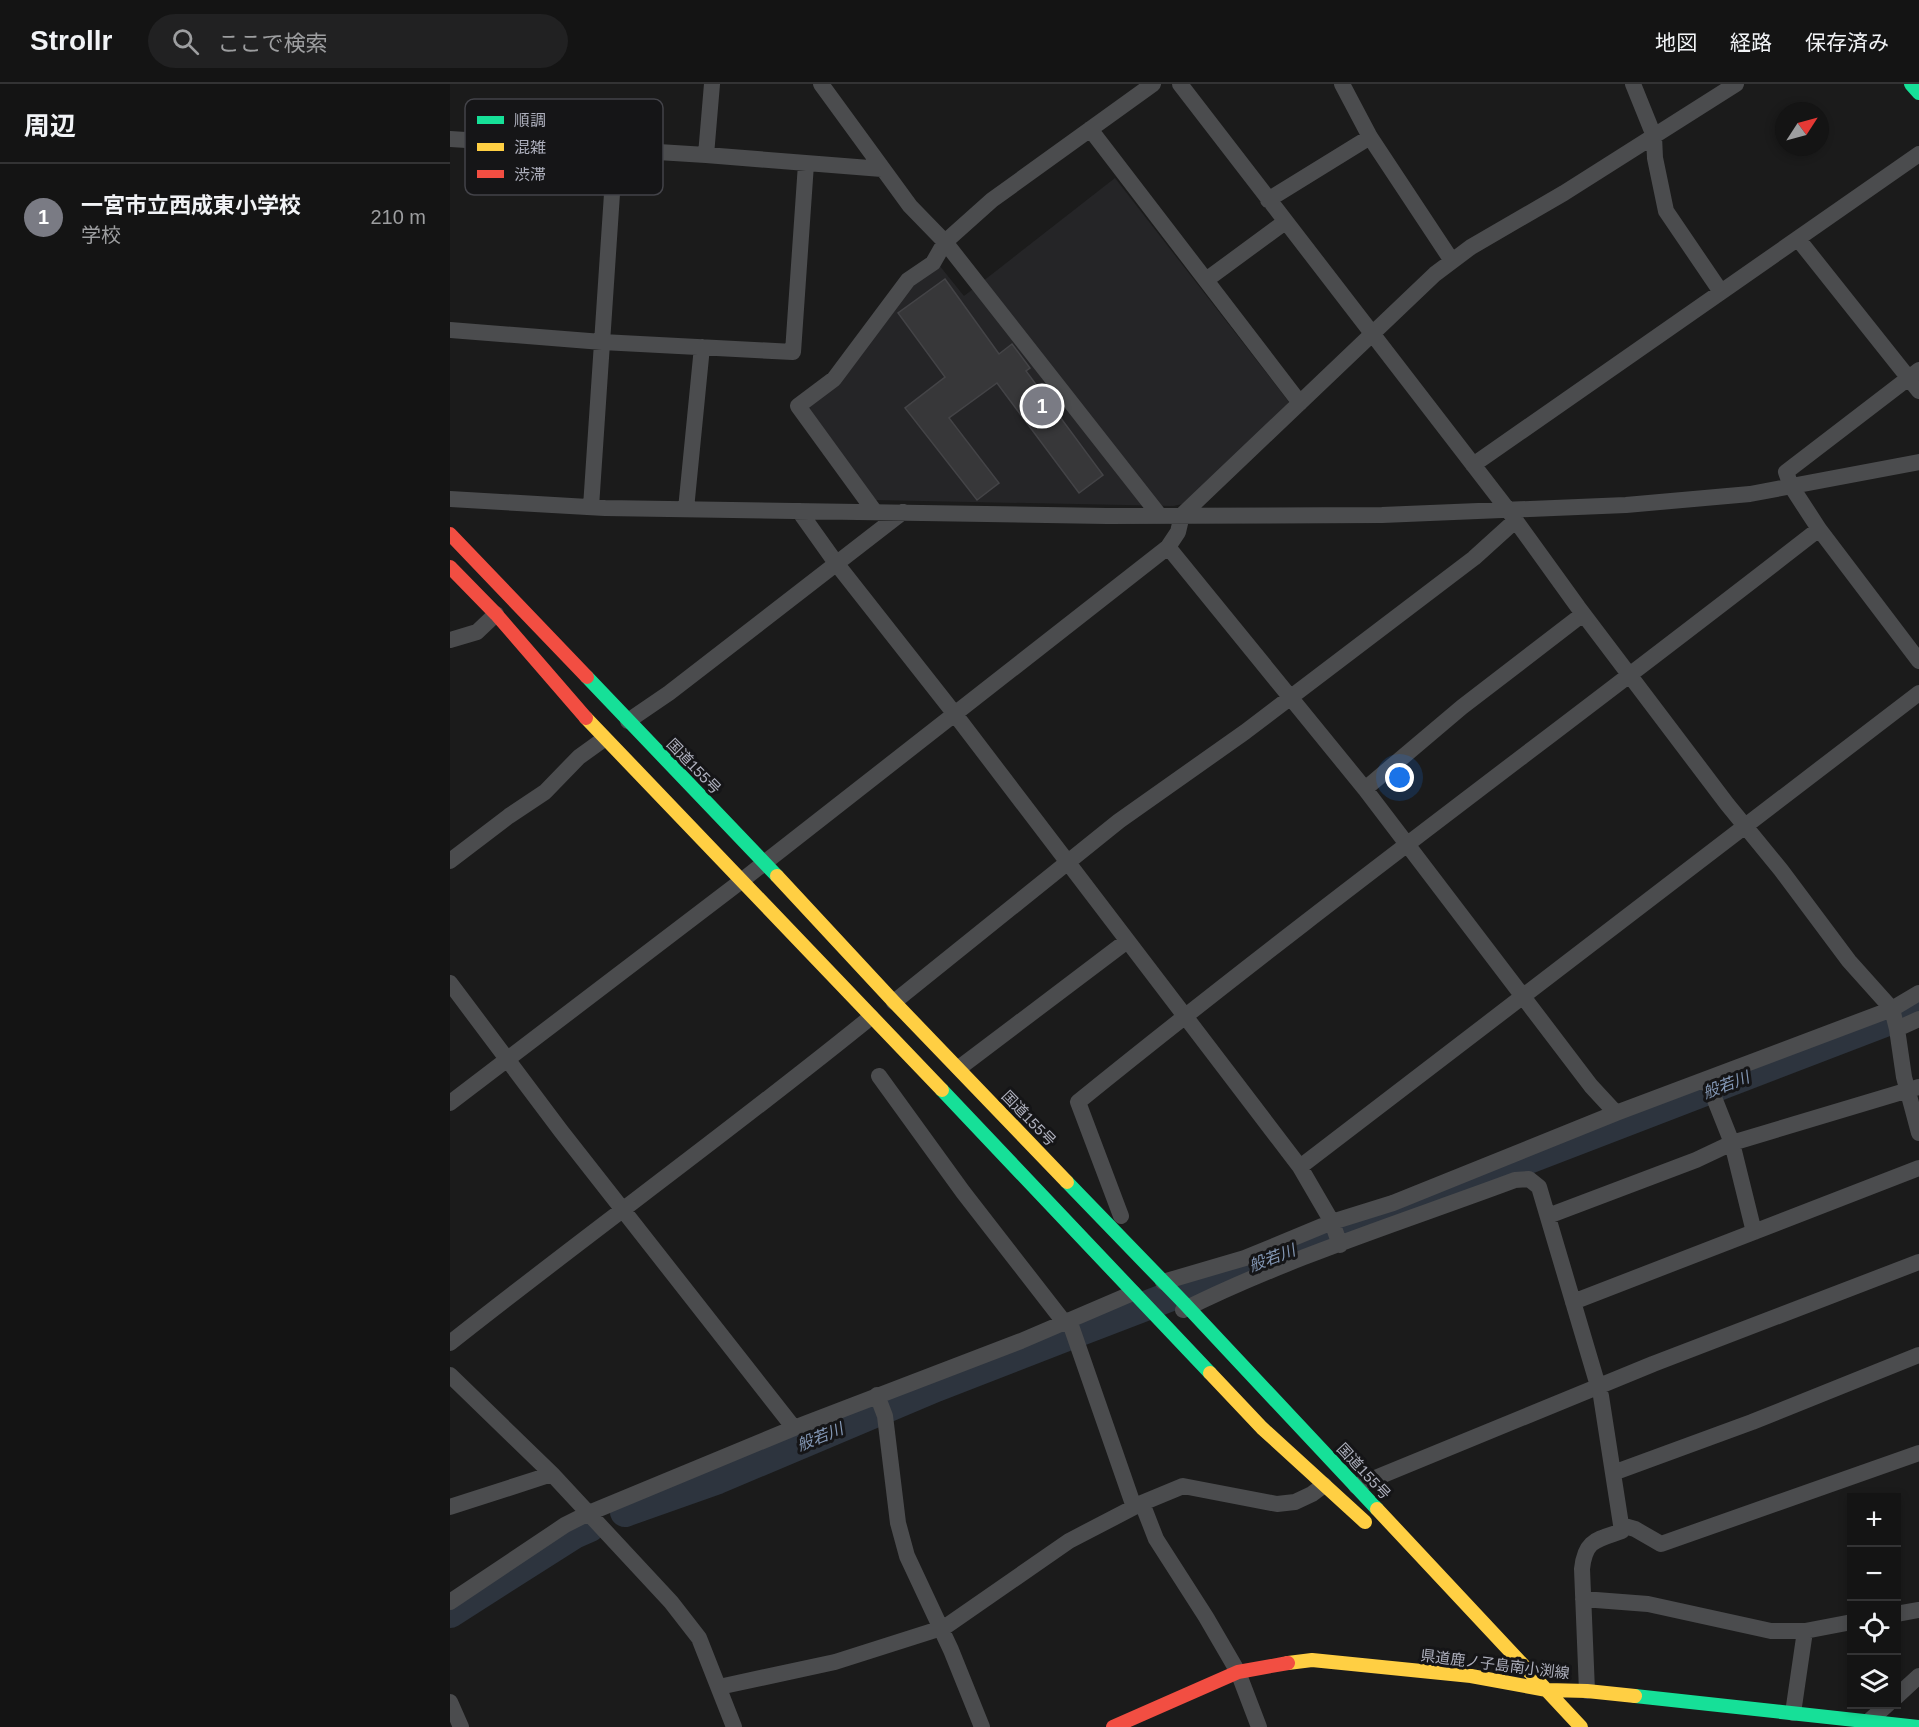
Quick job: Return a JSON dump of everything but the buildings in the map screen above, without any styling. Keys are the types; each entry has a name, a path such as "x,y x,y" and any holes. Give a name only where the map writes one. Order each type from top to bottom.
{"main road":[{"path":"1911,84 1919,93"},
{"name":"国道155号","path":"450,534 764,862 894,1002 1186,1305 1581,1727"},
{"path":"450,567 496,614 604,738 1262,1428 1374,1530"},
{"path":"1399,1553 1450,1602 1537,1703"},
{"name":"県道鹿ノ子島南小渕線","path":"1113,1727 1238,1672 1274,1664 1312,1660 1471,1676 1547,1690 1587,1691 1873,1723 1919,1726"}],"street":[{"path":"706,155 712,84"},
{"path":"821,84 910,206 945,242 1160,516"},
{"path":"874,512 798,406 834,379 908,280 933,263 945,242 992,200 1153,84"},
{"path":"1180,84 1512,515 1630,676 1895,1020 1913,1089 1919,1133"},
{"path":"1342,84 1370,137 1452,261"},
{"path":"1632,84 1654,136 1655,158 1666,211 1721,292"},
{"path":"450,1103 740,882 1167,547 1178,532 1182,515 1435,274 1471,247 1564,192 1736,84"},
{"path":"1090,129 1300,403"},
{"path":"1268,200 1370,137"},
{"path":"450,139 465,140"},
{"path":"663,152 882,169"},
{"path":"1473,465 1919,154"},
{"path":"450,330 602,342 793,352 806,164"},
{"path":"591,507 612,195"},
{"path":"1206,280 1285,222"},
{"path":"1798,239 1916,379 1786,472 1791,486 1819,529 1919,661"},
{"path":"686,509 702,347"},
{"path":"450,499 591,507 799,511 1160,516 1512,515 1750,494 1919,462"},
{"path":"799,511 836,563 954,713 1300,1167 1336,1233"},
{"path":"628,721 669,693 903,512"},
{"path":"894,1002 1119,821 1245,732 1474,558 1512,515"},
{"path":"1121,1216 1078,1102 1184,1016 1819,529"},
{"path":"1167,547 1365,789 1591,1086 1616,1113"},
{"path":"450,640 477,632 496,614"},
{"path":"1365,789 1462,707 1583,614"},
{"path":"1300,1167 1919,693"},
{"path":"450,861 545,792 579,757 604,738"},
{"path":"959,1068 1127,941"},
{"path":"450,983 622,1210 794,1428"},
{"path":"1895,1020 1919,993"},
{"path":"450,1343 802,1073 871,1017"},
{"path":"1158,1318 1239,1284 1393,1203 1616,1113 1710,1087 1895,1020 1919,1019"},
{"path":"879,1076 963,1192 1068,1322 1138,1504 1156,1539 1238,1672 1259,1727"},
{"path":"1710,1087 1732,1143 1754,1232"},
{"path":"1548,1216 1696,1160 1732,1143 1913,1089"},
{"path":"1573,1302 1919,1168"},
{"path":"1166,1285 1245,1257 1336,1233 1515,1180 1529,1179 1539,1187 1598,1387 1622,1531 1592,1543 1584,1552 1582,1569 1587,1691"},
{"path":"1356,1486 1755,1324 1919,1262"},
{"path":"450,1602 565,1525 589,1513 794,1428 878,1398 1137,1296"},
{"path":"1613,1473 1752,1422 1919,1355"},
{"path":"450,1375 552,1474 671,1602 699,1638 734,1727"},
{"path":"878,1398 885,1416 898,1523 907,1556 965,1681 982,1727"},
{"path":"1621,1525 1635,1529 1661,1544 1919,1453"},
{"path":"450,1507 552,1474"},
{"path":"718,1687 835,1662 945,1627 1069,1541 1138,1504 1183,1486 1277,1504 1295,1502 1324,1485"},
{"path":"1583,1599 1648,1604 1771,1631 1804,1631 1847,1623"},
{"path":"1901,1613 1919,1610"},
{"path":"1793,1713 1804,1631"},
{"path":"1901,1692 1919,1676"},
{"path":"450,1702 461,1727"},
{"path":"1873,1723 1884,1709"}],"shaded area":[{"path":"1115,178 1289,402 1188,503 1173,506 873,500 806,408 908,288 939,265 964,296"}],"waterway":[{"name":"般若川","path":"625,1512 718,1479 936,1387 1062,1338 1890,1020 1894,1021 1919,1005"},
{"name":"般若川","path":"450,1613 574,1534 590,1527"}],"traffic: fast":[{"path":"1911,84 1919,93"},
{"path":"587,677 777,876"},
{"path":"942,1090 1210,1373"},
{"path":"1067,1182 1377,1509"},
{"path":"1635,1696 1919,1727"}],"traffic: slow":[{"path":"586,718 942,1090"},
{"path":"777,876 1067,1182"},
{"path":"1210,1373 1262,1428 1365,1522"},
{"path":"1377,1509 1581,1727"},
{"path":"1288,1663 1312,1660 1471,1676 1547,1690 1635,1696"}],"traffic: jam":[{"path":"450,534 587,677"},
{"path":"450,567 496,614 586,718"},
{"path":"1113,1727 1238,1672 1288,1663"}],"place":[{"name":"一宮市立西成東小学校","path":"1042,406"}]}
